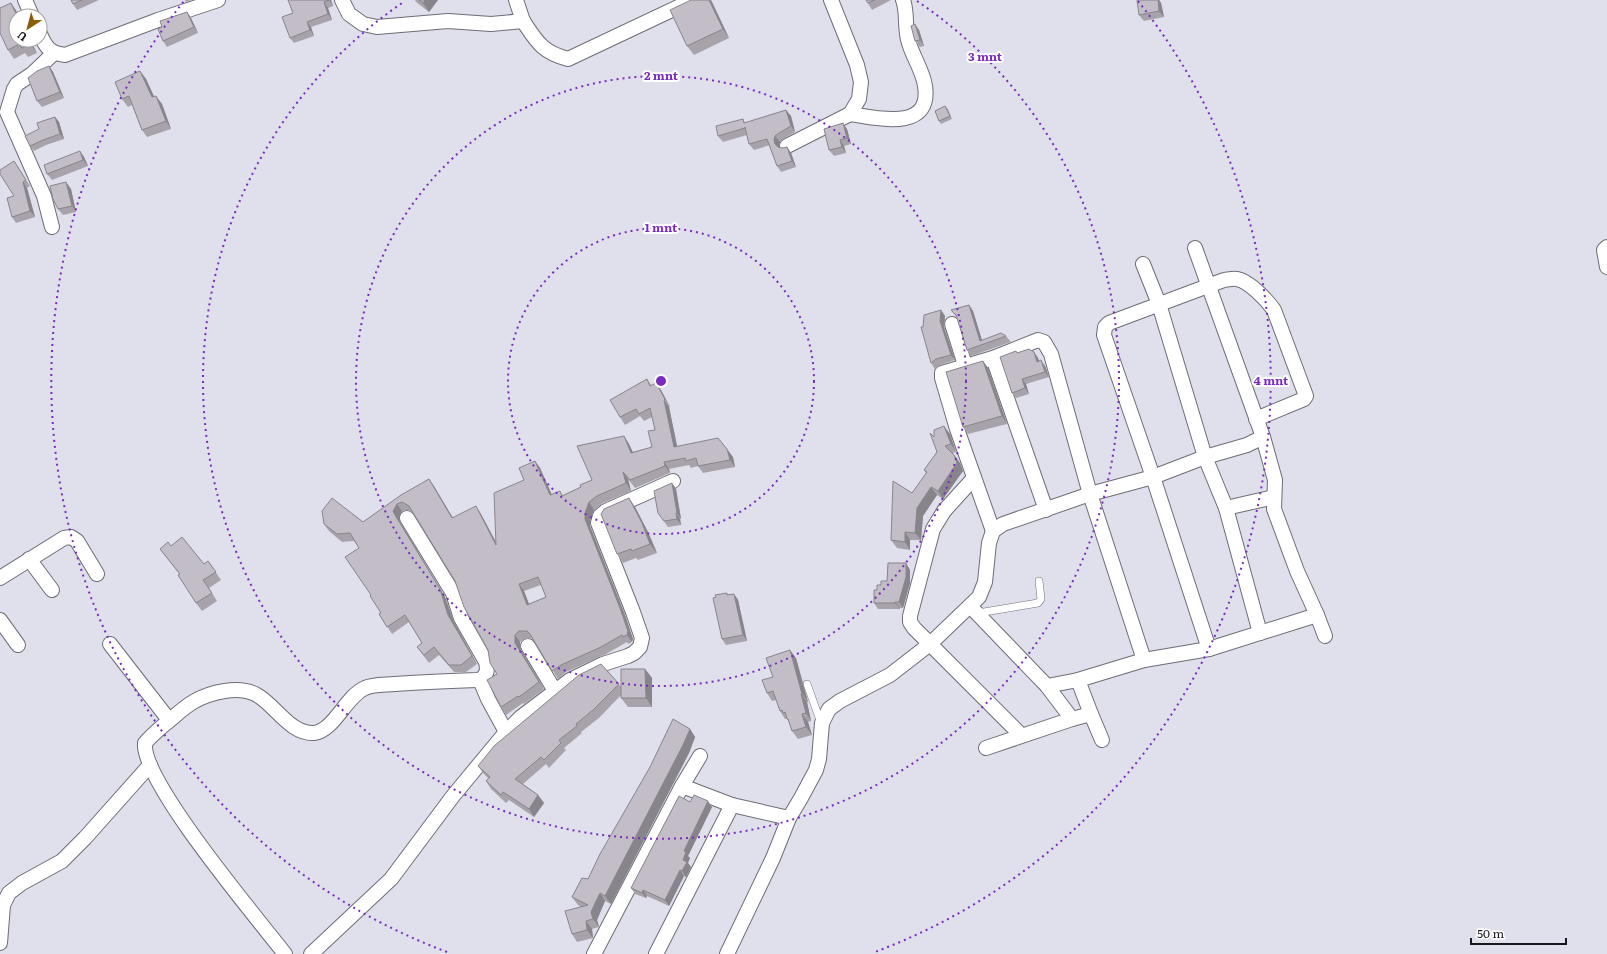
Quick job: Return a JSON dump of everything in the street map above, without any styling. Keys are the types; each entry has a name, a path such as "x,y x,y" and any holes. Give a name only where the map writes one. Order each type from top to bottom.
{"street":[{"path":"48,47 54,53 65,55 158,20 218,0"},
{"path":"342,0 349,14 363,24 377,27 448,21 491,24 523,21"},
{"path":"516,0 523,21 538,44 554,55 568,59 693,0"},
{"path":"787,146 850,114 859,99 860,82 857,65 831,0"},
{"path":"850,114 897,120 914,116 922,108 926,100 925,85 908,41 904,0"},
{"path":"52,227 44,196 4,113 17,84 32,74 54,53"},
{"path":"1607,247 1604,250 1607,268"},
{"path":"1195,248 1263,437 1275,480 1274,509 1292,558 1317,615 1324,636"},
{"path":"1144,264 1159,304 1205,457 1226,508 1260,633"},
{"path":"1209,649 1153,477 1104,335 1105,327 1109,323 1224,280 1237,279 1247,284 1265,297 1274,310 1306,396 1304,399 1256,419"},
{"path":"952,324 965,366"},
{"path":"993,532 974,478 942,378 942,373 993,358 1038,340 1044,342 1048,347 1090,494 1144,660"},
{"path":"993,358 1046,510"},
{"path":"727,954 789,818 802,798 816,770 819,758 822,723 829,709 840,701 890,675 974,609 983,590 989,543 993,532 1003,524 1090,494 1153,477 1205,457 1247,445 1263,437"},
{"path":"974,478 944,511 933,529 910,616 910,622 1021,735"},
{"path":"311,954 391,878 454,796 506,732 521,717 570,680 603,664 628,656 640,647 642,638 598,523 600,516 606,511 673,480"},
{"path":"1226,508 1274,497"},
{"path":"285,954 193,836 162,789 150,764 145,743 169,720 193,702 222,691 248,692 256,694 267,701 292,726 304,732 315,733 323,730 354,695 366,687 409,683 480,680 488,670 486,662 461,618 453,593 407,518"},
{"path":"0,578 64,538 71,537 78,541 97,574"},
{"path":"29,559 52,590"},
{"path":"974,609 1047,686 1072,719"},
{"path":"1047,686 1078,680 1144,660 1209,649 1317,615"},
{"path":"0,620 18,645"},
{"path":"110,644 169,720"},
{"path":"528,646 555,691"},
{"path":"480,680 491,705 506,732"},
{"path":"1078,680 1102,740"},
{"path":"986,748 1021,735 1091,714"},
{"path":"594,954 682,786 700,756"},
{"path":"0,943 3,905 10,893 22,883 62,861 85,838 150,764"},
{"path":"682,786 732,805 789,818"},
{"path":"656,954 732,805"}],"lane":[{"path":"974,609 1038,603 1041,599 1039,581"},
{"path":"807,684 822,723"}],"building":[{"path":"71,0 82,0 73,4"},
{"path":"288,0 329,0 324,2 328,14 307,22 310,30 290,38 282,17 293,13"},
{"path":"691,0 709,0 723,29 687,46 670,10"},
{"path":"866,0 875,0 868,3"},
{"path":"1137,0 1158,0 1159,11 1139,15"},
{"path":"11,3 13,8 8,8 8,48 12,48 8,50 0,33 0,8"},
{"path":"187,12 194,27 163,41 158,29 162,27 160,21"},
{"path":"915,24 920,40 915,41 911,26"},
{"path":"49,66 60,92 37,101 28,78 37,71"},
{"path":"140,71 152,97 156,96 166,121 142,130 129,96 122,99 115,82"},
{"path":"945,106 950,116 939,121 935,111"},
{"path":"786,110 791,126 775,136 774,140 778,147 787,147 792,161 777,166 767,139 749,144 745,127 718,136 716,126 743,119 744,123"},
{"path":"55,117 60,134 30,146 25,136 39,129 37,123"},
{"path":"843,123 847,138 840,140 842,147 829,150 824,129"},
{"path":"80,151 83,160 47,174 44,165"},
{"path":"14,161 26,180 23,182 30,211 12,217 7,198 14,196 0,174 0,170"},
{"path":"66,182 72,206 58,209 53,199 50,186"},
{"path":"969,305 980,341 1001,333 1006,336 967,350 956,315 951,310"},
{"path":"941,310 940,321 951,355 936,359 931,363 921,327 923,327 924,315"},
{"path":"1029,349 1034,352 1037,362 1041,360 1045,372 1022,379 1025,388 1012,393 1000,357 1016,351 1017,353"},
{"path":"983,361 1002,416 963,427 946,372"},
{"path":"647,379 650,386 656,383 665,399 674,447 718,438 727,449 730,460 698,466 696,458 686,461 685,458 664,462 665,466 630,480 623,472 626,483 597,496 589,502 585,513 585,519 620,608 628,631 627,635 623,637 622,635 601,647 561,665 552,671 530,634 527,631 519,631 515,635 515,643 539,682 519,697 518,696 501,707 487,680 497,674 490,663 488,650 464,607 455,581 409,506 402,502 397,504 393,511 440,589 448,615 472,656 461,665 449,665 434,647 424,655 417,647 422,643 405,615 387,627 379,614 381,613 370,596 371,595 345,557 359,548 350,533 337,534 324,524 322,511 332,498 363,522 401,495 429,479 452,518 476,506 496,545 494,493 524,480 519,468 535,461 550,495 560,491 562,496 581,487 580,485 592,480 577,446 624,436 631,453 652,447 648,431 655,430 650,408 639,414 636,409 620,417 610,400","holes":["538,577 546,597 527,605 519,584"]},
{"path":"944,426 951,444 945,446 954,455 957,463 938,491 931,487 917,508 915,533 905,532 905,542 891,540 893,481 912,493 927,472 924,470 937,452 930,433 934,437 934,430"},
{"path":"672,483 677,519 664,521 658,513 654,491"},
{"path":"629,498 642,523 650,544 632,551 631,549 617,554 601,514 604,509"},
{"path":"182,537 204,564 208,561 216,572 203,580 212,593 196,603 178,575 180,574 160,549 168,542 171,546"},
{"path":"888,563 906,563 906,577 899,602 874,603 874,590 877,590 877,585 881,585 881,581 887,581"},
{"path":"727,593 727,595 734,594 743,635 722,639 713,598 716,597 715,595"},
{"path":"790,650 806,713 802,714 806,727 792,731 785,712 783,713 782,710 780,711 773,691 767,693 762,680 773,677 766,658"},
{"path":"601,664 619,684 593,710 576,724 577,726 559,740 561,743 544,760 541,757 515,779 538,795 529,809 503,792 501,795 486,781 490,777 478,766 494,746 579,675"},
{"path":"621,669 645,669 646,698 621,698"},
{"path":"673,719 690,729 683,745 605,896 600,893 591,912 593,919 586,921 587,930 572,934 565,911 588,905 572,897 582,878 588,879 600,854 650,767"},
{"path":"694,795 708,801 684,851 686,852 683,860 687,862 682,871 680,870 665,900 643,890 642,893 631,888 679,796 690,802"}]}
